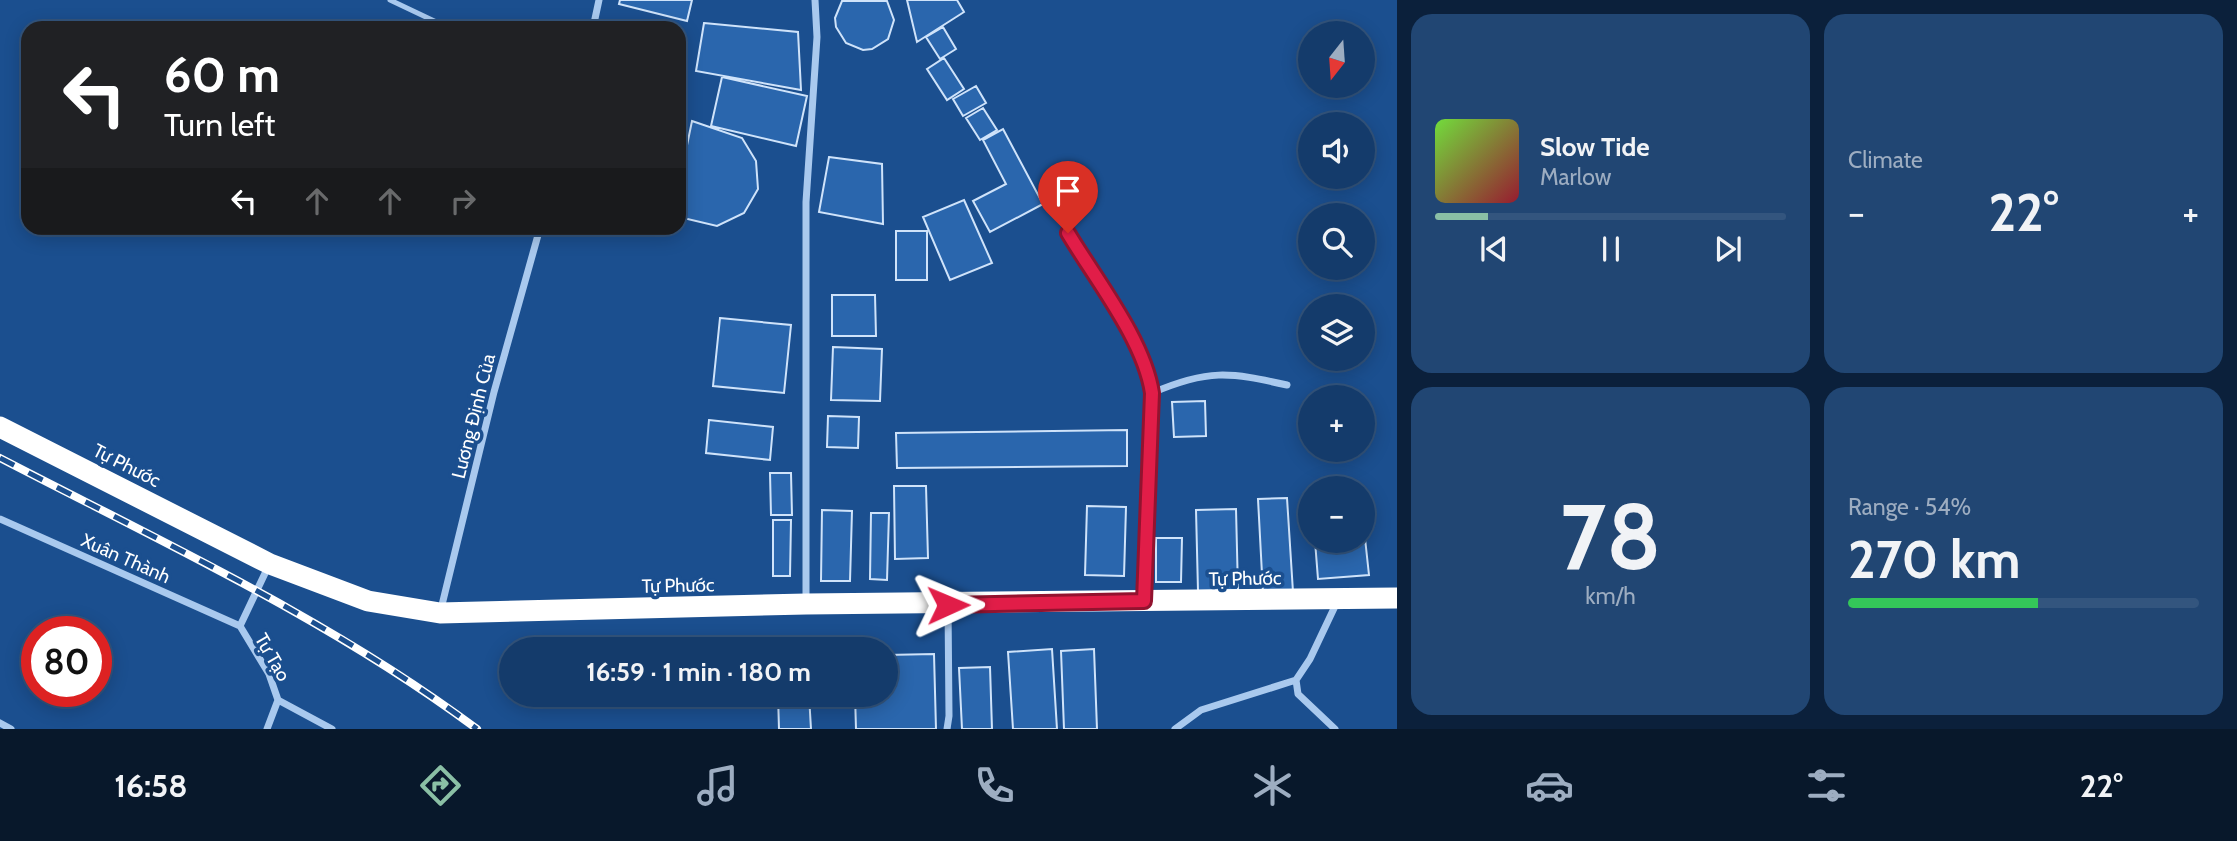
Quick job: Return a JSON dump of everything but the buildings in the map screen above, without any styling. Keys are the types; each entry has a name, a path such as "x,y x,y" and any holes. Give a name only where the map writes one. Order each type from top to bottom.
{"highway":[{"name":"Tự Phước","path":"0,427 270,564 368,601 440,613 806,604 948,605 1397,598"}],"street":[{"path":"594,21 599,0"},
{"path":"806,604 806,202 817,37 815,0"},
{"path":"1068,233 1127,331 1150,377 1152,393 1144,601"},
{"name":"Lương Định Của","path":"440,613 494,393 538,235"},
{"path":"1152,393 1187,378 1214,373 1244,375 1287,384"},
{"name":"Xuân Thành","path":"0,519 240,626"},
{"name":"Tự Tạo","path":"267,729 278,700 269,674 240,626 270,564"},
{"path":"1175,729 1202,710 1296,680 1310,659 1338,599"},
{"path":"947,729 948,605"},
{"path":"1296,680 1298,694 1335,729"},
{"path":"278,700 332,729"},
{"path":"0,723 11,729"}],"lane":[{"path":"390,0 434,21"}],"railway":[{"path":"0,458 184,552 305,618 364,652 477,729"}],"route":[{"path":"948,605 1144,601 1147,456 1152,393 1150,377 1127,331 1068,233"}]}
